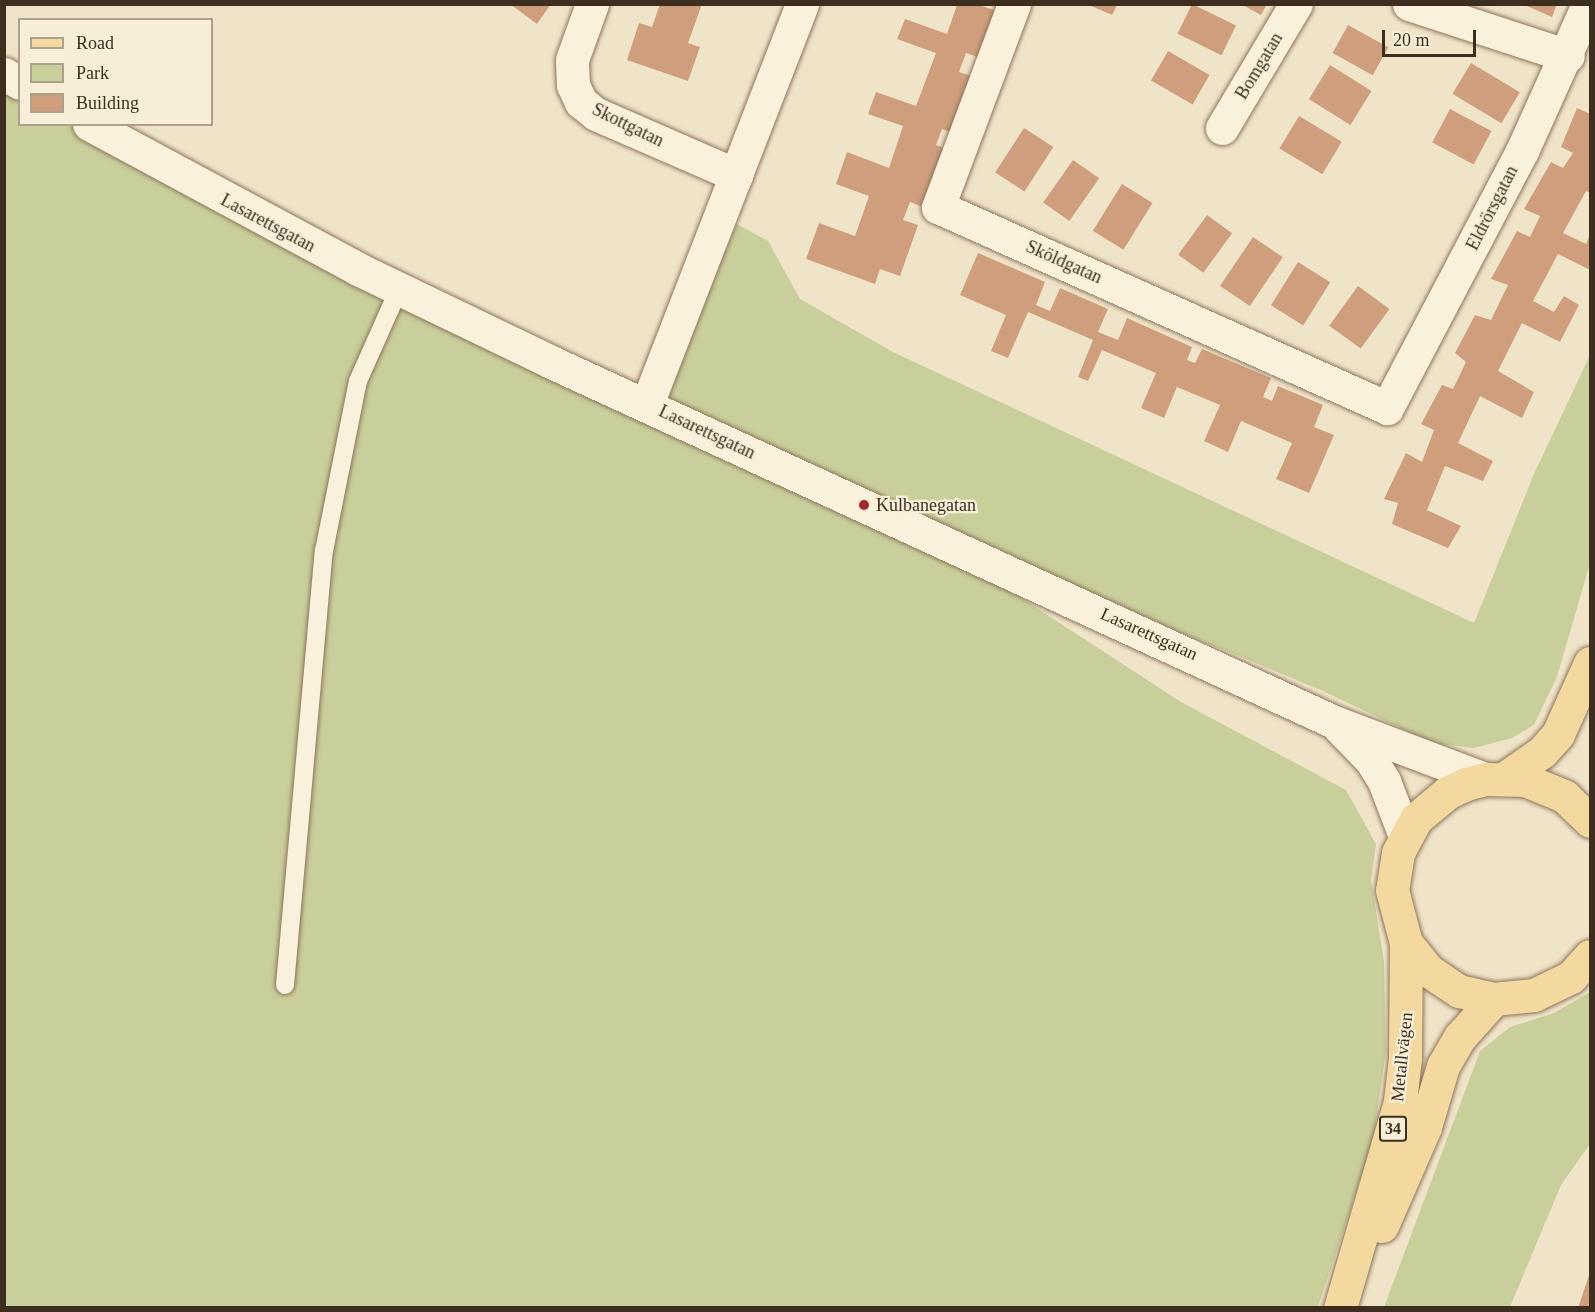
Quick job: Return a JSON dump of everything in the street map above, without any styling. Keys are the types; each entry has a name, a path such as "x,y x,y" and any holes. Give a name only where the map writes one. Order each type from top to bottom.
{"main road":[{"name":"34","path":"1589,960 1570,977 1534,995 1494,999 1459,991 1429,971 1406,943 1392,890 1405,836 1416,819 1447,793 1495,778 1542,752 1558,734 1590,663"},
{"path":"1495,778 1545,786 1564,796 1590,821"},
{"name":"Metallvägen","path":"1340,1308 1400,1101 1406,1058 1406,943"},
{"name":"Metallvägen","path":"1347,1308 1422,1135 1443,1066 1460,1037 1494,999"}],"street":[{"name":"Skottgatan","path":"592,4 572,60 573,85 581,102 596,114 736,175"},
{"path":"647,404 802,4"},
{"name":"Sköldgatan","path":"1014,4 938,207 1387,408"},
{"name":"Bomgatan","path":"1222,128 1296,4"},
{"path":"1409,4 1568,56"},
{"name":"Eldrörsgatan","path":"1387,408 1568,56 1588,4"},
{"path":"4,74 18,82"},
{"name":"Lasarettsgatan","path":"93,126 399,289 1334,722 1495,778"},
{"name":"Lasarettsgatan","path":"1334,722 1371,760 1384,781 1405,836"}],"lane":[{"path":"285,985 324,551 358,381 399,289"}],"green space":[{"path":"5,74 18,82 18,126 91,126 648,402 737,224 768,241 800,299 893,352 1474,623 1534,474 1590,355 1590,563 1557,677 1534,725 1512,738 1474,748 1432,743 1323,691 1229,652 923,534 1181,702 1346,790 1376,844 1371,880 1384,961 1386,1051 1373,1141 1318,1307 5,1308"},
{"path":"1590,992 1590,1144 1561,1185 1510,1307 1384,1307 1480,1051 1510,1027 1554,1013"}],"building":[{"path":"510,4 551,4 537,24"},
{"path":"660,4 702,4 688,43 700,47 688,81 627,60 639,23 652,27"},
{"path":"1192,4 1236,25 1222,55 1178,34"},
{"path":"1241,4 1267,4 1261,15"},
{"path":"1522,4 1557,4 1552,17"},
{"path":"957,5 979,5 1000,12 983,59 966,53 959,72 978,78 957,135 942,129 936,145 955,152 934,211 910,202 903,220 918,225 900,276 880,269 875,284 806,259 819,223 855,236 869,196 836,184 847,152 889,168 903,126 868,114 876,92 916,106 936,53 897,39 905,19 947,34"},
{"path":"1089,5 1117,5 1112,15"},
{"path":"1348,25 1388,47 1373,75 1332,53"},
{"path":"1168,51 1210,75 1193,104 1151,80"},
{"path":"1471,63 1520,92 1501,123 1452,94"},
{"path":"1330,65 1372,91 1350,125 1309,99"},
{"path":"1577,108 1590,114 1590,193 1586,191 1563,233 1586,244 1590,234 1590,270 1558,254 1533,301 1554,312 1564,296 1579,305 1560,342 1522,323 1498,371 1534,392 1522,418 1480,396 1458,443 1493,461 1483,481 1445,466 1427,510 1461,526 1448,548 1392,524 1398,503 1384,499 1406,453 1422,462 1434,430 1421,424 1442,385 1453,389 1466,362 1455,353 1475,315 1491,320 1508,285 1491,279 1517,231 1530,237 1540,216 1524,209 1551,162 1563,168 1573,153 1561,147"},
{"path":"1450,109 1491,131 1474,165 1432,143"},
{"path":"1299,116 1342,142 1322,174 1279,149"},
{"path":"1024,128 1053,147 1024,192 995,172"},
{"path":"1073,160 1099,178 1069,221 1043,203"},
{"path":"1122,184 1153,203 1123,250 1093,231"},
{"path":"1207,215 1232,233 1203,273 1178,255"},
{"path":"1253,237 1283,257 1250,306 1220,286"},
{"path":"978,253 1045,282 1036,305 1050,311 1060,288 1108,309 1098,332 1118,340 1127,318 1192,347 1187,360 1195,363 1202,349 1271,378 1263,397 1272,401 1278,386 1323,405 1314,427 1334,435 1309,493 1276,479 1292,443 1241,421 1228,452 1204,441 1220,405 1177,387 1164,418 1141,408 1156,373 1102,350 1088,381 1078,377 1093,340 1028,312 1008,358 991,351 1006,315 960,295"},
{"path":"1298,262 1330,282 1303,325 1271,305"},
{"path":"1358,286 1390,309 1361,349 1329,326"},
{"path":"1590,1272 1590,1308 1578,1308"}],"place":[{"name":"Kulbanegatan","path":"864,505"}]}
